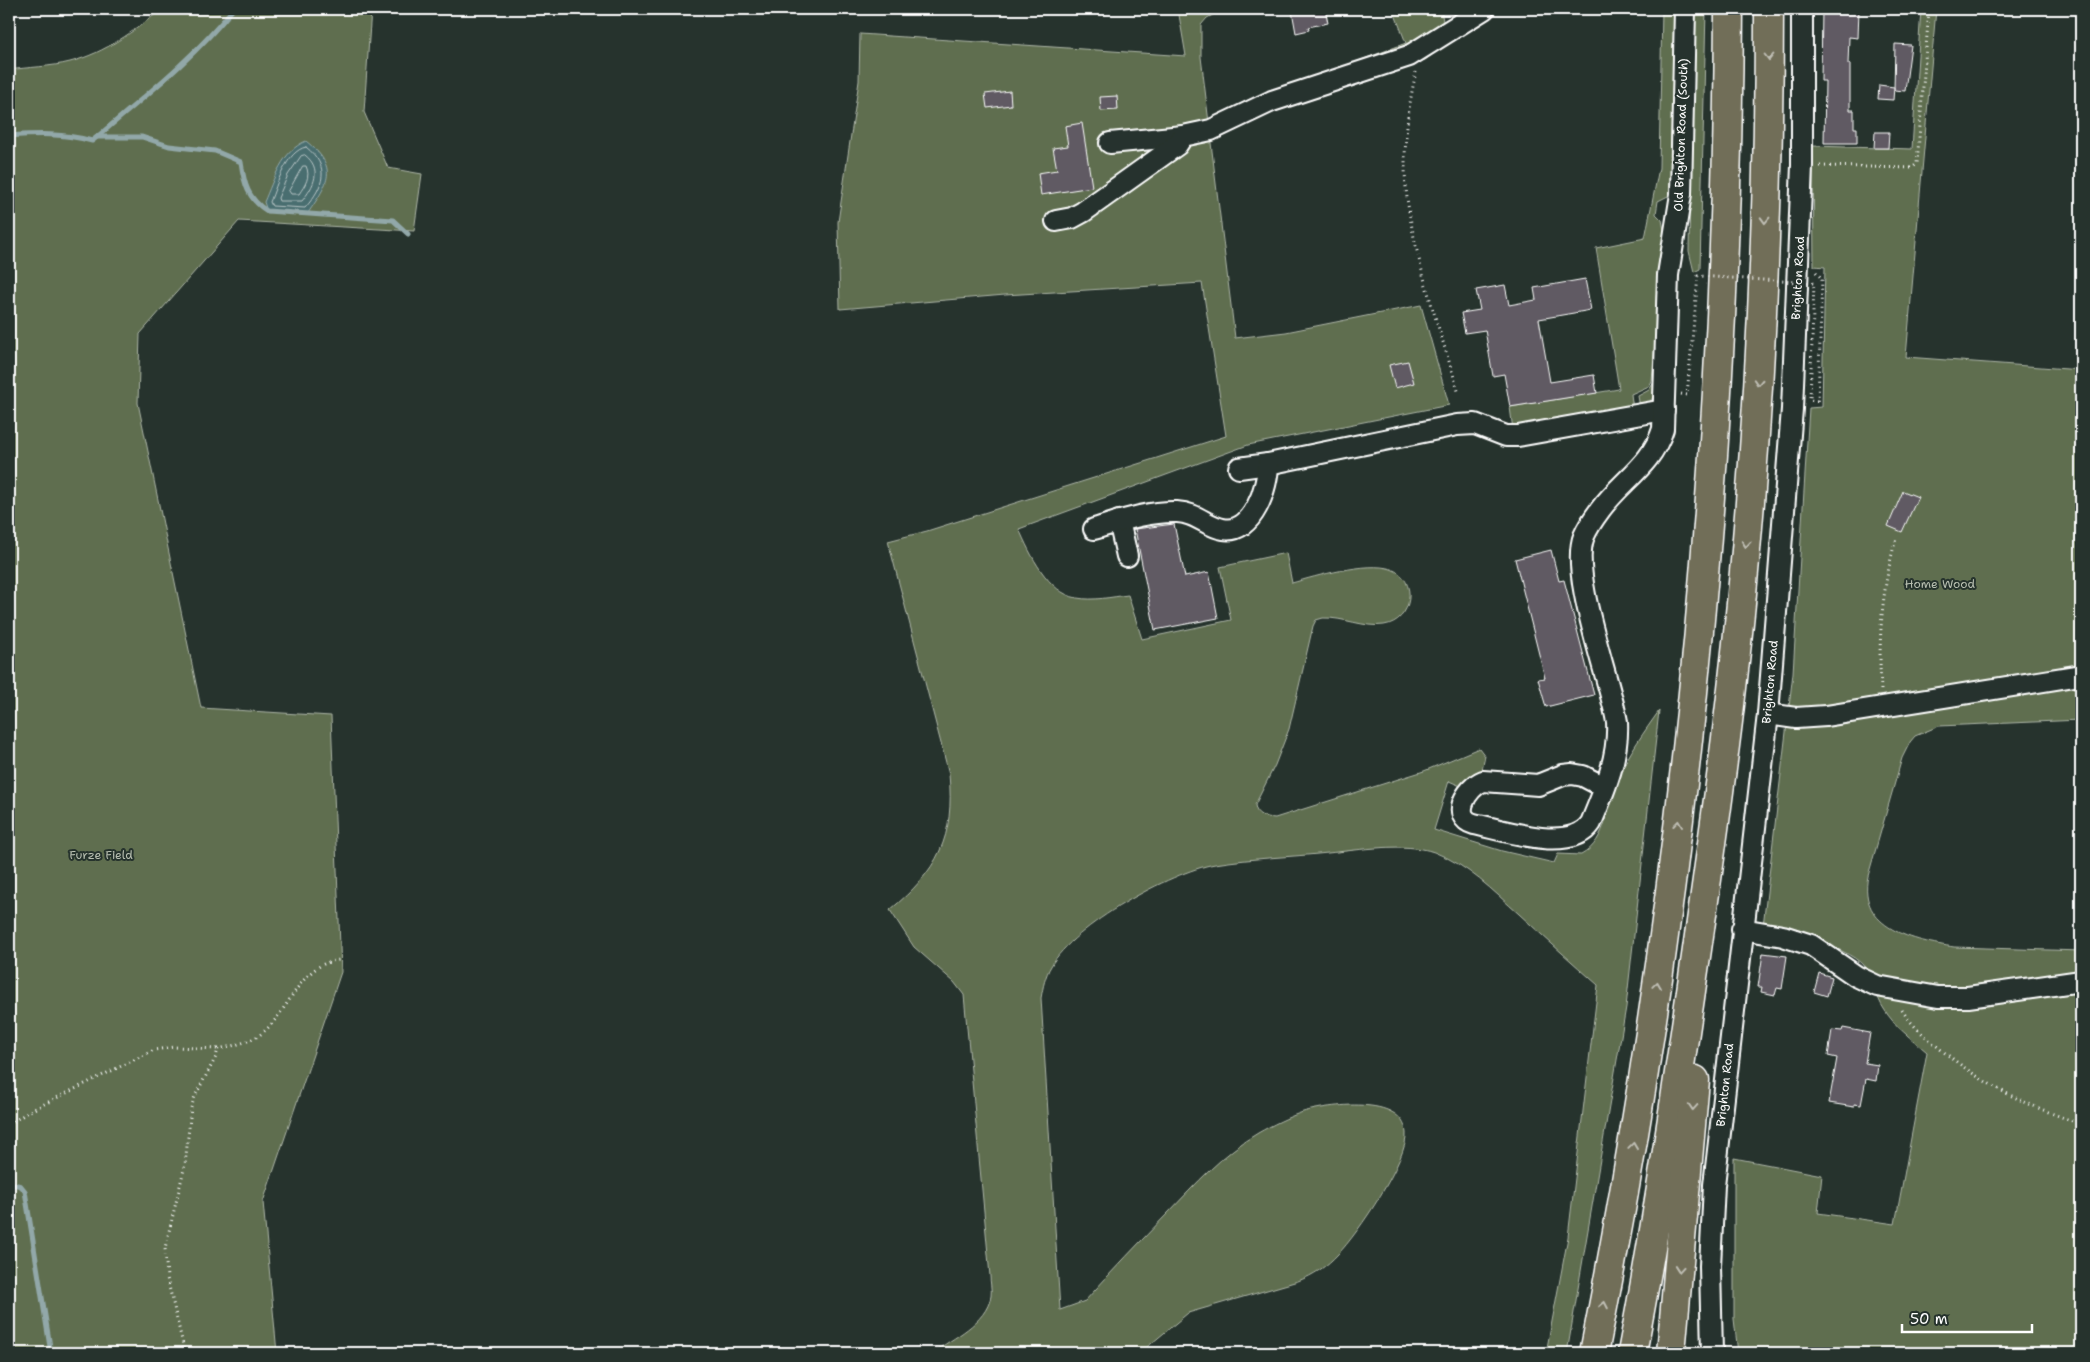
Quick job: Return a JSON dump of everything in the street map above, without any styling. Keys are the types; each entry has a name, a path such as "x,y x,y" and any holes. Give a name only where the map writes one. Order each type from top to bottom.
{"highway":[{"path":"1594,1353 1631,1155 1667,917 1694,686 1719,344 1728,114 1729,9"},
{"path":"1632,1353 1662,1191 1709,866 1732,687 1753,460 1768,125 1768,9"},
{"path":"1671,1353 1691,1145 1709,866"}],"street":[{"path":"1110,143 1183,136 1210,130 1258,107 1393,62 1421,50 1484,9"},
{"name":"Old Brighton Road (South)","path":"1604,787 1583,776 1572,774 1563,775 1538,785 1483,781 1469,793 1462,808 1462,815 1466,820 1474,824 1548,838 1570,838 1580,834 1588,828 1604,787 1616,750 1617,722 1583,587 1583,542 1601,508 1644,465 1659,443 1663,430 1668,275 1681,194 1685,9"},
{"name":"Brighton Road","path":"1712,1353 1710,1266 1714,1185 1768,714 1792,409 1802,165 1802,9"},
{"path":"1056,221 1072,218 1083,212 1177,145 1183,136"},
{"path":"1239,468 1268,464 1457,425 1475,424 1506,436 1518,436 1664,410"},
{"path":"1094,529 1148,514 1175,512 1196,515 1222,529 1237,528 1249,518 1260,500 1267,481 1268,464"},
{"path":"1120,521 1127,556"},
{"path":"1768,714 1796,718 1826,716 2081,675"},
{"path":"1742,929 1774,934 1802,942 1824,953 1865,981 1893,989 1938,997 1957,998 2081,981"}],"path":[{"path":"1802,165 1912,168 1917,164 1929,9"},
{"path":"1421,50 1408,106 1407,197 1421,267 1459,394"},
{"path":"1681,394 1687,395 1698,276 1814,283 1810,400 1818,401 1822,279 1816,272 1809,271"},
{"path":"1882,707 1880,664 1885,588 1896,539"},
{"path":"9,1124 16,1118 154,1050 174,1047 218,1049 235,1046 259,1035 279,1015 313,970 329,960 340,960"},
{"path":"1893,989 1903,1012 1915,1027 1963,1068 1992,1088 2030,1106 2081,1124"},
{"path":"185,1353 167,1278 165,1248 185,1165 195,1096 216,1057 218,1049"}],"green space":[{"name":"Furze Field","path":"162,9 371,9 364,112 388,168 422,174 414,231 239,221 140,334 138,403 201,708 331,716 341,972 263,1202 277,1353 9,1353 9,70 55,65 83,58 119,40"},
{"path":"1178,9 1224,9 1207,18 1201,25 1201,57 1209,123 1287,88 1406,43 1393,9 1441,9 1444,27 1472,9 1502,9 1473,25 1425,60 1273,109 1243,122 1211,143 1235,338 1286,332 1421,305 1449,405 1248,445 1019,529 1041,571 1057,589 1077,598 1090,599 1128,595 1142,639 1231,620 1220,567 1286,553 1292,583 1342,570 1369,567 1391,569 1400,574 1406,581 1409,599 1401,616 1394,622 1376,626 1331,618 1316,620 1289,729 1275,765 1255,805 1257,812 1265,816 1275,818 1424,771 1479,748 1485,756 1481,775 1463,787 1449,781 1434,830 1502,851 1554,863 1558,854 1581,855 1590,849 1597,840 1602,831 1614,787 1622,768 1659,711 1626,1007 1567,1353 1546,1353 1568,1237 1598,985 1469,871 1434,852 1423,849 1396,847 1229,862 1196,869 1173,878 1124,903 1080,934 1063,950 1051,966 1043,986 1041,998 1060,1310 1085,1301 1200,1180 1245,1141 1274,1124 1314,1109 1346,1105 1379,1107 1392,1112 1402,1121 1406,1133 1405,1145 1391,1177 1369,1214 1338,1254 1320,1270 1298,1281 1188,1313 1140,1353 933,1353 976,1322 988,1306 991,1291 964,995 954,982 914,947 890,910 920,881 940,851 946,835 950,797 949,774 888,541 927,531 1226,436 1202,283 1005,295 840,309 838,222 859,81 860,34 1186,56"},
{"path":"1662,9 1674,9 1670,195 1658,201 1656,214 1662,220 1664,230 1652,381 1649,386 1631,394 1633,410 1513,430 1510,407 1619,389 1596,248 1645,238 1659,168"},
{"path":"1693,9 1706,9 1700,269 1694,272 1689,251"},
{"name":"Home Wood","path":"1921,9 1936,9 1906,357 2081,370 2081,720 1939,726 1915,736 1902,758 1868,876 1867,894 1871,909 1880,920 1892,929 1923,941 1954,947 2081,951 2081,1353 1738,1353 1734,1319 1734,1158 1822,1175 1818,1213 1895,1224 1927,1052 1888,1015 1879,1000 1867,970 1860,962 1848,954 1820,942 1763,926 1793,673 1809,408 1822,407 1825,267 1814,266 1813,146 1912,149"},
{"path":"1656,379 1651,400 1640,407 1638,396 1649,390"}],"water":[{"path":"306,141 323,159 327,167 327,176 321,192 308,213 267,211 264,202 275,175 291,152"}],"building":[{"path":"1325,9 1328,23 1308,27 1309,30 1296,33 1292,11"},
{"path":"1822,9 1859,9 1858,38 1849,37 1848,64 1850,64 1850,110 1854,110 1854,128 1857,128 1857,143 1824,143 1825,81 1821,81"},
{"path":"1895,44 1911,45 1905,91 1894,90"},
{"path":"1879,85 1894,87 1893,100 1878,99"},
{"path":"1010,91 1011,105 987,108 985,94"},
{"path":"1117,96 1118,110 1101,111 1100,97"},
{"path":"1082,123 1092,187 1041,195 1038,173 1057,170 1053,148 1068,146 1065,126"},
{"path":"1875,132 1889,132 1888,148 1874,148"},
{"path":"1585,279 1591,310 1539,319 1550,382 1594,375 1597,393 1510,407 1504,374 1493,376 1485,330 1465,333 1461,313 1480,310 1476,290 1505,285 1509,305 1536,300 1534,288"},
{"path":"1408,361 1414,383 1395,388 1389,365"},
{"path":"1903,491 1918,497 1902,532 1888,526"},
{"path":"1174,524 1185,577 1209,572 1218,618 1155,630 1135,529"},
{"path":"1551,550 1559,581 1564,580 1594,695 1546,707 1538,679 1545,678 1515,559"},
{"path":"1763,953 1787,956 1782,989 1777,988 1775,995 1761,992 1762,987 1758,987"},
{"path":"1819,973 1832,977 1827,996 1814,992"},
{"path":"1843,1028 1870,1033 1865,1063 1878,1065 1876,1081 1866,1079 1861,1105 1854,1104 1854,1107 1829,1103 1837,1058 1828,1056 1832,1030 1842,1031"}],"waterway":[{"path":"97,137 185,60 233,9"},
{"path":"9,136 50,135 92,141 97,137 142,137 169,146 215,151 241,162 251,196 267,211 393,220 408,234"},
{"path":"9,1183 21,1186 25,1191 51,1353"}]}
